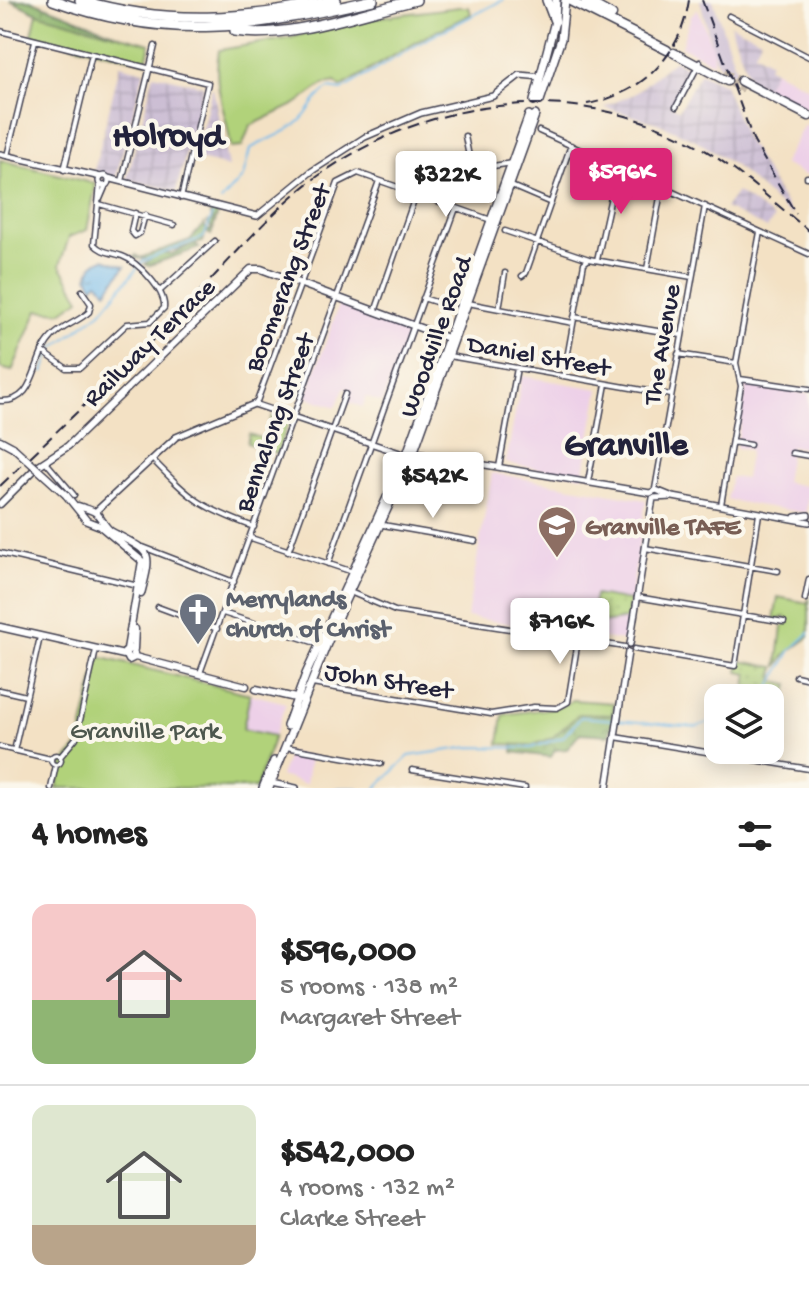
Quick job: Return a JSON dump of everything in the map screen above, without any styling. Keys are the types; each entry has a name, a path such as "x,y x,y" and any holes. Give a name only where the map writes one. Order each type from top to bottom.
{"highway":[{"path":"53,0 128,22 250,33 416,0"},
{"path":"80,0 133,13 188,19 239,18 336,0"},
{"path":"290,10 296,4 311,0"},
{"path":"220,28 277,22 373,0"},
{"path":"547,0 560,19"},
{"path":"566,0 726,77"},
{"path":"585,0 672,50"},
{"path":"742,85 809,119"}],"main road":[{"path":"556,0 560,19 556,56 537,101 541,77 560,19 566,0"},
{"path":"560,19 582,9 597,13"},
{"path":"541,77 556,56"},
{"name":"Woodville Road","path":"267,785 284,746 300,699 319,644 410,454 491,220 532,115 468,303 451,340 448,356 383,525 300,699 267,785"},
{"name":"Railway Terrace","path":"0,504 39,465 68,446 247,272 261,269 299,284"},
{"path":"299,284 451,340"},
{"path":"0,440 13,447 74,505 108,529 143,547 145,561 130,653"},
{"path":"92,516 145,561"},
{"path":"130,653 145,561"},
{"path":"0,627 96,650 130,653 200,676 246,686"},
{"path":"256,689 300,699"}],"street":[{"path":"729,16 809,57"},
{"path":"0,31 208,83 181,198"},
{"path":"35,41 4,155 248,215 264,213 312,171 372,133 421,113 493,96 520,75 541,77"},
{"path":"44,353 66,368 80,368 127,324 154,320 164,306 160,291 132,263 123,256 100,250 94,244 99,201 150,68 155,46"},
{"path":"64,170 92,54"},
{"path":"676,107 699,64"},
{"path":"539,131 808,254"},
{"path":"465,136 471,167"},
{"path":"522,276 526,275 571,145"},
{"path":"409,191 428,180 471,167 512,163"},
{"path":"597,260 618,165"},
{"name":"Boomerang Street","path":"256,404 335,186 358,173 379,181"},
{"path":"379,181 491,220"},
{"name":"Bennalong Street","path":"200,676 379,181"},
{"path":"507,184 551,203"},
{"path":"647,269 662,186"},
{"path":"375,312 416,194"},
{"path":"99,201 174,225"},
{"name":"The Avenue","path":"607,788 705,206"},
{"path":"328,564 456,208"},
{"path":"135,212 131,230 134,236 140,234 145,215"},
{"path":"505,231 589,259 692,277"},
{"path":"721,505 740,379 736,363 760,232"},
{"path":"160,291 215,241"},
{"path":"563,376 584,263 589,259"},
{"path":"499,309 505,273"},
{"path":"0,401 14,400 25,392 52,336 92,309 82,291"},
{"path":"423,298 448,306"},
{"path":"468,303 681,335"},
{"path":"678,354 736,363"},
{"name":"Daniel Street","path":"448,356 671,395"},
{"path":"499,467 517,368"},
{"path":"740,379 809,389"},
{"path":"588,482 606,384"},
{"path":"288,552 345,394"},
{"path":"92,516 181,433 256,404 371,444 410,454 759,511 808,522 809,515 794,517"},
{"path":"732,442 750,445"},
{"path":"792,453 809,456"},
{"path":"151,458 192,500 208,510 254,527"},
{"path":"39,465 74,495"},
{"path":"350,592 395,611 735,666 759,511"},
{"path":"383,525 475,541"},
{"path":"251,538 353,572"},
{"path":"143,547 234,582"},
{"path":"645,548 778,571"},
{"path":"0,553 139,586"},
{"path":"145,561 155,555 164,555"},
{"path":"805,599 809,579"},
{"path":"637,597 784,622"},
{"path":"158,607 217,629"},
{"path":"223,613 319,644"},
{"path":"14,751 40,637"},
{"name":"John Street","path":"309,684 491,714 534,707 557,708 568,702 578,640"},
{"path":"51,788 60,757 76,738 96,650"},
{"path":"796,676 809,679"},
{"path":"0,690 26,696"},
{"path":"615,737 809,769"},
{"path":"284,746 381,764"},
{"path":"0,747 51,759 56,765"},
{"path":"51,759 56,755 60,757"},
{"path":"412,770 525,788"},
{"path":"267,785 296,788"}],"shaded area":[{"path":"700,0 713,0 738,75 722,68 715,59"},
{"path":"698,9 713,49 713,63 681,46 691,16"},
{"path":"730,24 761,39 755,52 770,62 768,67 774,70 765,88 749,78"},
{"path":"675,60 691,72 671,105 679,110 700,73 724,84 745,137 793,217 735,166 696,140 657,123 604,107 634,94"},
{"path":"120,65 144,71 116,177 94,171"},
{"path":"774,70 809,88 809,111 765,88"},
{"path":"154,74 204,86 176,191 127,179"},
{"path":"213,88 228,167 195,159"},
{"path":"804,125 809,127 809,174 805,175 783,164"},
{"path":"737,192 774,218 767,228 725,208"},
{"path":"339,305 409,330 382,403 366,397 363,407 346,402 350,390 344,388 336,407 306,397"},
{"path":"522,376 599,389 583,476 506,463"},
{"path":"747,384 809,394 809,449 791,446 785,482 809,487 806,513 727,500 731,477 745,479 750,450 736,448"},
{"name":"Granville TAFE","path":"492,473 646,500 624,641 467,617"},
{"path":"250,694 286,703 274,736 243,729"},
{"path":"289,753 310,757 306,784 280,776"}],"green space":[{"path":"10,0 30,0 121,36 46,17"},
{"path":"469,7 471,14 341,87 335,82 324,84 296,104 250,126 242,147 231,148 217,76 219,50 290,38 348,21"},
{"path":"37,13 150,44 146,62 32,35"},
{"path":"0,160 96,184 87,230 69,237 60,265 80,299 61,312 38,310 12,371 0,368"},
{"path":"209,211 218,213 213,229 207,223 213,220"},
{"path":"204,224 207,231 213,229 211,235 206,232 203,242 194,244 199,248 148,266 145,264 150,259 134,258 190,240","holes":["192,245 172,254 162,253"]},
{"path":"272,416 289,421 277,454 247,443 249,434 263,439"},
{"path":"595,595 630,601 627,619 602,623 592,636 566,633 569,613 580,609 592,610"},
{"path":"778,597 808,603 809,598 809,637 787,653 777,667 782,627 789,622 785,617 774,620"},
{"name":"Granville Park","path":"99,657 250,694 243,729 274,736 256,788 57,788 63,764 79,744"},
{"path":"740,661 775,667 773,681 789,684 784,712 784,684 746,684 748,674 738,672"},
{"path":"572,700 614,703 612,715 579,714 552,738 533,745 499,744 503,715 551,708"},
{"path":"583,710 615,710 609,735 580,733 567,749 555,750 551,757 513,752 513,741"}],"water":[{"path":"104,259 125,266 107,291 98,282 93,287 88,276 93,264"}],"waterway":[{"path":"221,201 243,177 250,149 294,126 329,88 342,90 425,40 503,0"},
{"path":"44,372 52,349 101,312 143,261 204,237 212,216"},
{"path":"772,684 791,650 809,633"},
{"path":"376,788 409,756 470,747 531,748 563,737 581,717 696,727 704,724"},
{"path":"337,788 358,788"}],"tunnel":[{"path":"724,73 741,81"},
{"path":"727,81 743,89"}],"railway":[{"path":"587,104 625,91 656,69 677,38 689,0"},
{"path":"702,0 754,142 796,214"},
{"path":"198,293 295,194 354,153 400,131 449,115 500,106 550,104 601,110 650,124 713,155 809,231"},
{"path":"30,457 206,289"},
{"path":"0,486 25,462"}],"place":[{"name":"Granville TAFE","path":"557,559"},
{"name":"Merrylands church of Christ","path":"198,646"}],"district":[{"name":"Holroyd","path":"168,133"},
{"name":"Granville","path":"626,442"}]}
